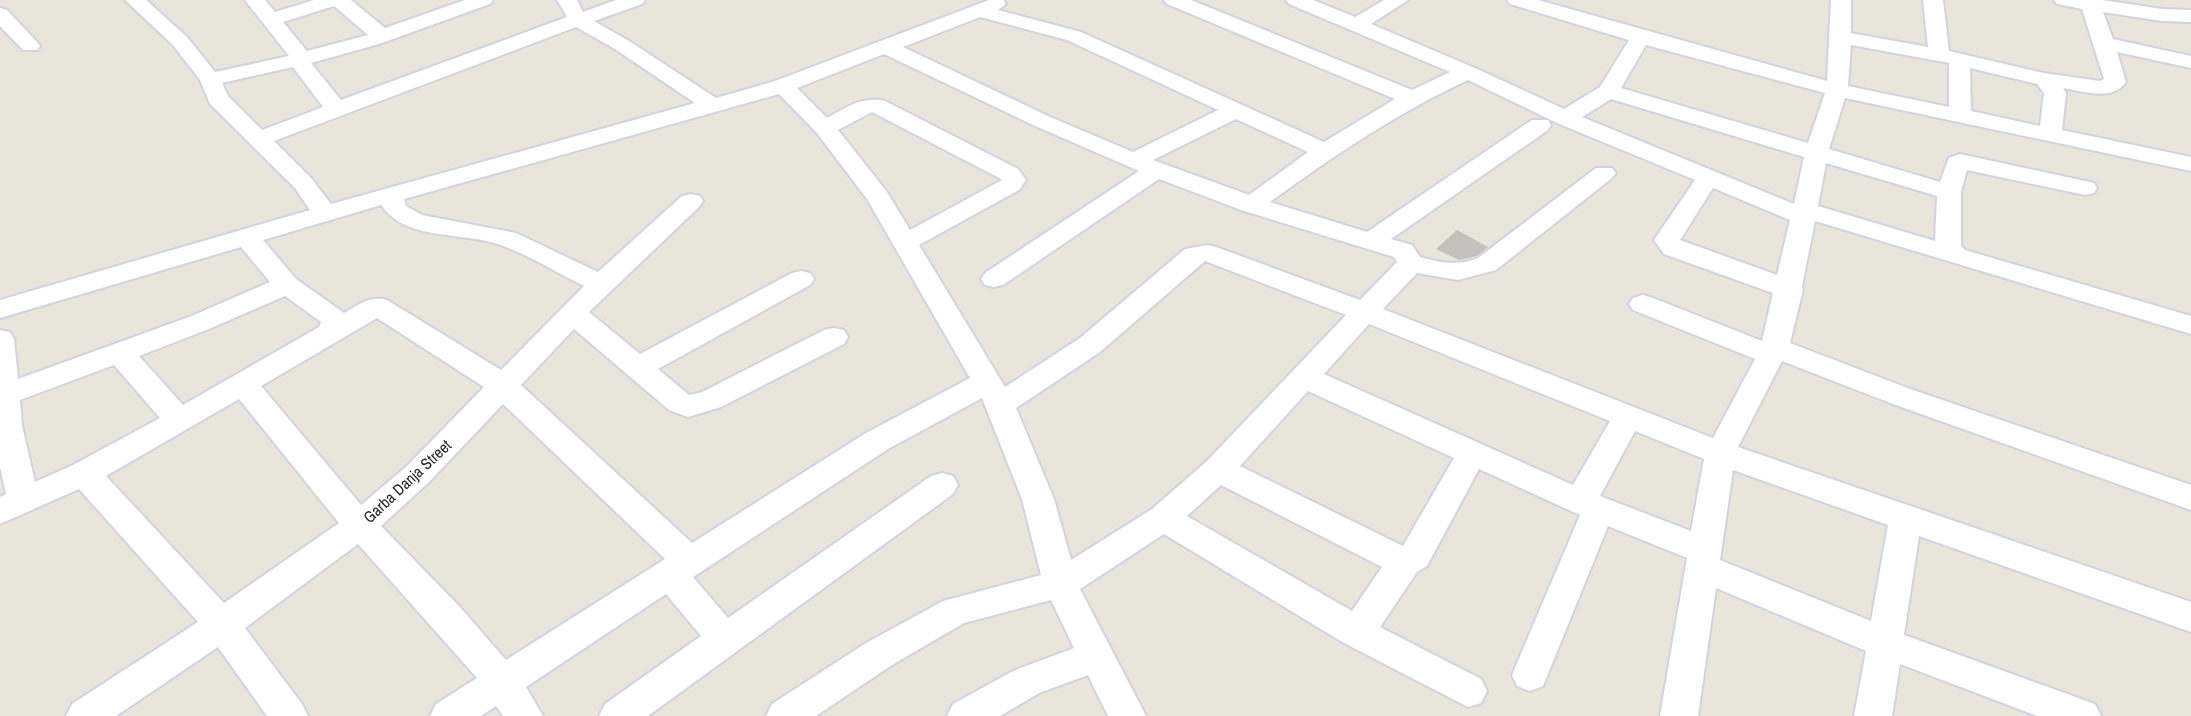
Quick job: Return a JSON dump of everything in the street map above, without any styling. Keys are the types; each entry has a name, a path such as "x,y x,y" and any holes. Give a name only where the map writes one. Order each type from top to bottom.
{"street":[{"path":"0,3 12,0"},
{"path":"135,0 180,41 210,79 218,99 303,183 325,213"},
{"path":"255,0 337,110"},
{"path":"271,19 334,0"},
{"path":"339,0 382,36"},
{"path":"210,79 300,59 382,36 450,4 483,0"},
{"path":"567,0 579,21 622,45 712,105"},
{"path":"259,140 490,51 635,0"},
{"path":"0,309 391,194 783,86 1007,0"},
{"path":"1174,0 1412,98"},
{"path":"1296,0 1468,72 1565,118 1708,178 1804,214 2191,325"},
{"path":"1356,25 1398,0"},
{"path":"1517,0 1641,38 1838,90 2191,164"},
{"path":"1933,0 1949,57 1960,116"},
{"path":"2064,0 2093,10 2191,32"},
{"path":"1679,716 1720,453 1773,352 1790,289 1817,152 1838,90 1841,58 1834,1"},
{"path":"2093,10 2138,6 2191,16"},
{"path":"980,10 1074,36 1325,151"},
{"path":"1840,37 1949,57 2044,79 2103,88 2115,82 2093,10"},
{"path":"0,14 30,46"},
{"path":"1565,118 1608,91 1641,38"},
{"path":"2103,43 2191,62"},
{"path":"886,47 1028,115 1145,165 1250,205 1403,251 1411,263 1447,272 1469,272 1487,264 1604,173"},
{"path":"1250,205 1325,151 1412,98 1468,72"},
{"path":"2044,79 2055,93 2050,134"},
{"path":"783,86 825,128 878,197 994,393 1038,499 1060,584 1127,716"},
{"path":"1608,91 1949,192"},
{"path":"825,128 868,105 877,106 1010,174 1014,180 1011,185 906,242"},
{"path":"994,279 1145,165 1236,110"},
{"path":"1371,241 1540,125"},
{"path":"1956,256 1948,247 1949,192 1957,163 1960,161 2085,188"},
{"path":"1708,178 1667,240 1673,248 1790,289"},
{"path":"391,194 392,204 397,212 415,221 507,238 601,284"},
{"name":"Garba Danja Street","path":"85,716 222,625 360,525 418,474 601,284 691,201"},
{"path":"245,236 287,285 333,316 335,322 331,331"},
{"path":"450,716 877,441 994,393 1090,345 1200,252 1365,313 1720,453 2191,616"},
{"path":"785,716 879,654 955,611 1060,584 1164,518 1218,469 1411,263"},
{"path":"638,368 801,279"},
{"path":"4,395 120,353 287,285"},
{"path":"1642,304 2191,498"},
{"path":"0,512 84,474 377,306 476,366 503,386 680,568 725,639"},
{"path":"573,313 679,403 688,406 711,400 834,337"},
{"path":"0,339 7,426 21,492 30,497"},
{"path":"120,353 180,421"},
{"path":"1304,377 1589,505 1886,643 2082,716"},
{"path":"243,384 360,525 410,576 503,682 524,716"},
{"path":"1530,675 1589,505 1628,416"},
{"path":"1357,632 1405,562 1415,556 1472,453"},
{"path":"1218,469 1384,554 1405,562"},
{"path":"84,474 222,625 289,716"},
{"path":"618,716 942,484"},
{"path":"1164,518 1357,632 1468,691"},
{"path":"1873,716 1906,518"},
{"path":"966,716 1026,682 1097,656"}],"building":[{"path":"1457,230 1488,247 1477,256 1459,260 1436,249"}]}
